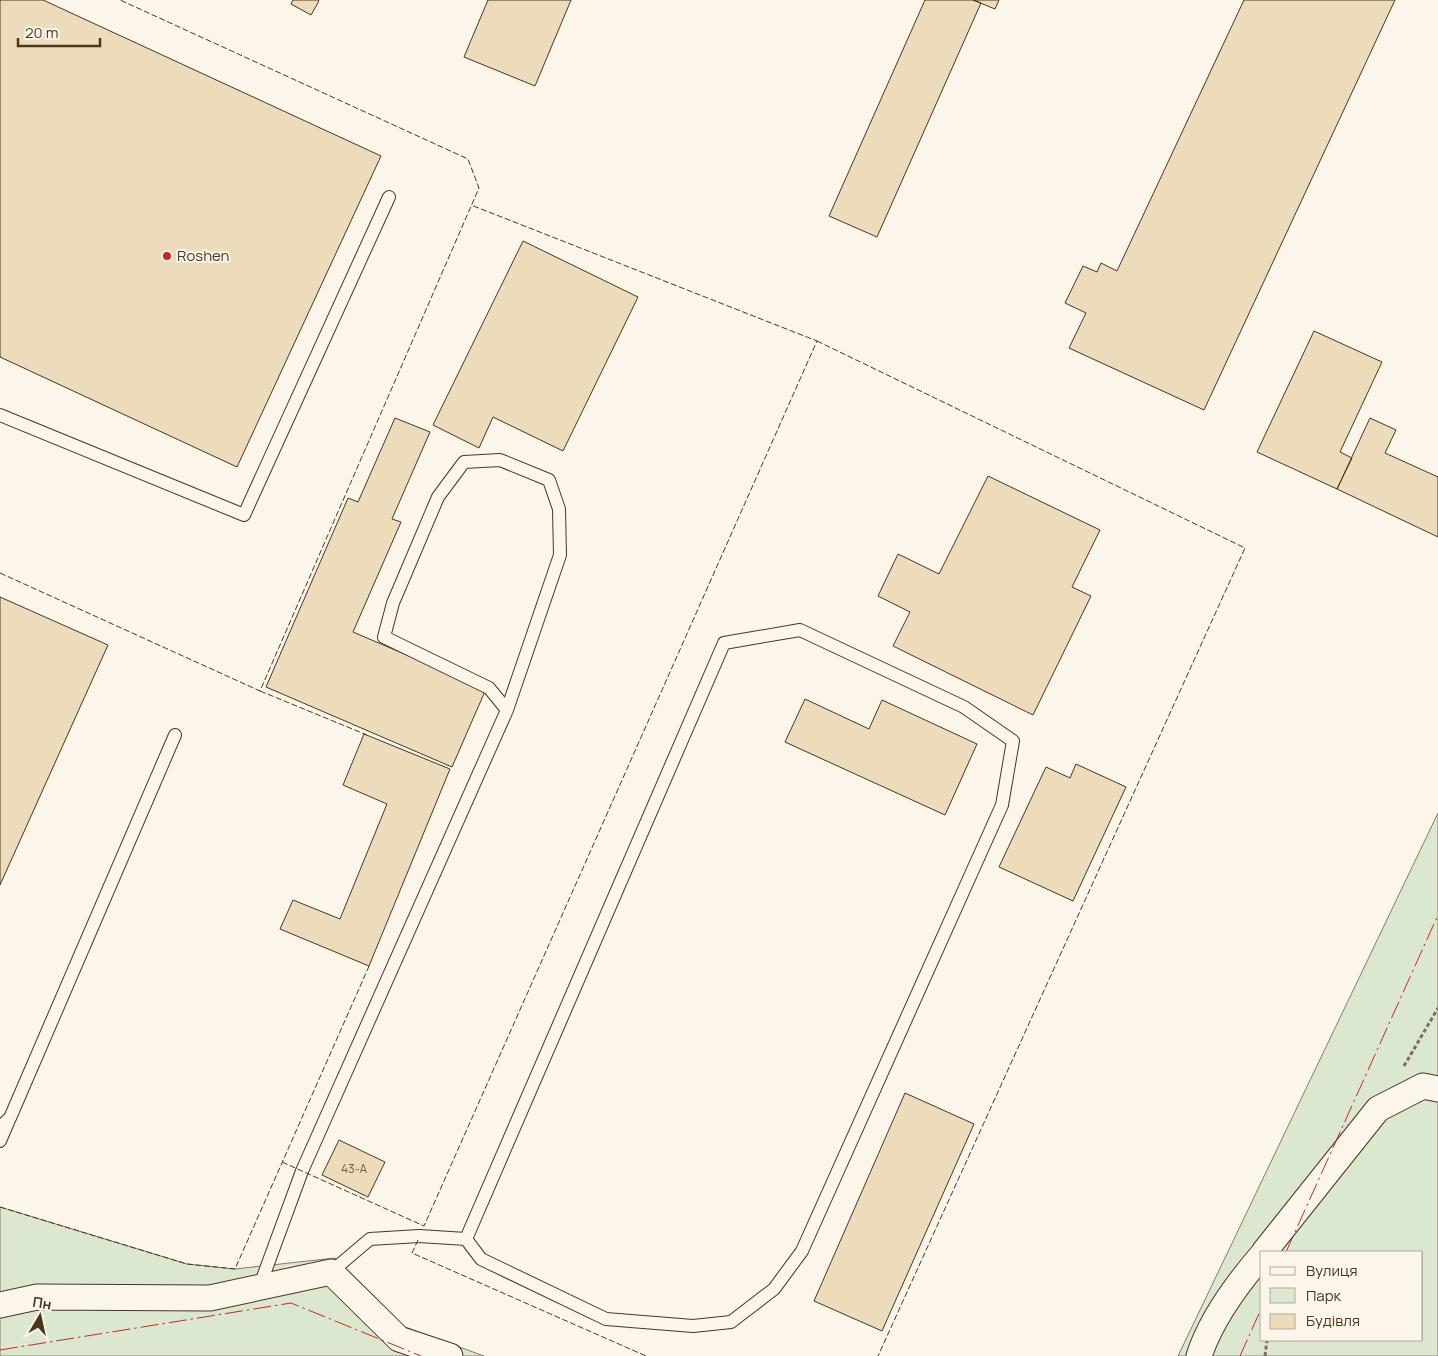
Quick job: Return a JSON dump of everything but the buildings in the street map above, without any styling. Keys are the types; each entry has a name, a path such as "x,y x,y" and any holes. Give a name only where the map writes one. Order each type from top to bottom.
{"street":[{"path":"1265,1251 1378,1109 1423,1086 1438,1089"},
{"path":"1199,1356 1205,1337 1245,1275 1260,1258"},
{"path":"0,1305 37,1297 210,1298 330,1272 399,1339 450,1356"}],"lane":[{"path":"0,415 244,515 390,197"},
{"path":"259,1288 302,1171 507,710 560,554 559,509 549,480 500,460 464,462 438,497 393,603 384,637 489,688 507,710"},
{"path":"330,1272 370,1239 419,1236 466,1239 481,1259 606,1319 693,1326 731,1322 774,1289 802,1251 1002,805 1013,742 964,707 800,630 724,643 466,1239"},
{"path":"0,1141 176,735"},
{"path":"0,1127 10,1118"}],"path":[{"path":"1403,1067 1438,1008"},
{"path":"1265,1356 1267,1341"}],"green space":[{"path":"1438,813 1438,1356 1178,1356"},
{"path":"0,1207 187,1264 235,1269 335,1258 405,1327 484,1356 0,1356"}],"fence":[{"path":"0,573 260,691 479,188 468,159 120,0"},
{"path":"282,1162 424,1226 817,341 471,205"},
{"path":"817,341 1245,548 878,1356"},
{"path":"260,691 367,735"},
{"path":"0,1207 187,1264 235,1269 370,964"},
{"path":"418,1240 412,1253 646,1356"}],"power":[{"path":"1286,1251 1438,915"},
{"path":"0,1350 291,1303 421,1356"},
{"path":"1240,1356 1260,1311"}],"place":[{"name":"Roshen","path":"167,256"}]}
